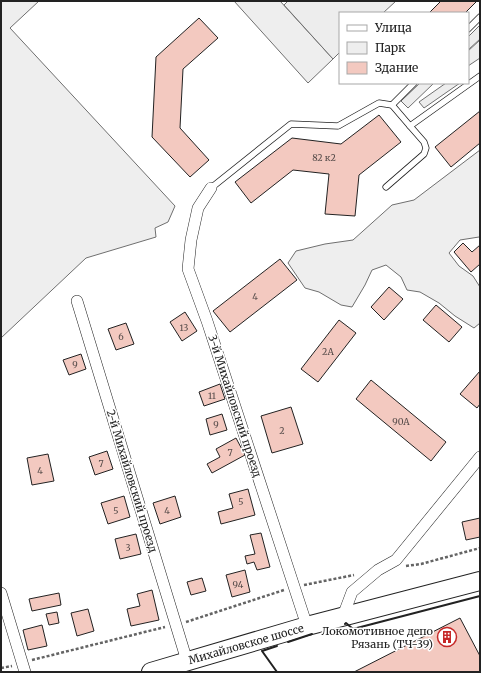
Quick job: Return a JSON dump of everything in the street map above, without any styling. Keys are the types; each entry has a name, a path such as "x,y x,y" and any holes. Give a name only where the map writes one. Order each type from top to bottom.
{"main road":[{"name":"Михайловское шоссе","path":"151,672 343,616 480,582"}],"street":[{"name":"3-й Михайловский проезд","path":"212,188 198,208 190,240 188,269 207,321 307,626"},
{"name":"2-й Михайловский проезд","path":"77,301 186,662"},
{"path":"343,616 352,592 378,570 396,560 480,457"},
{"path":"1,593 23,667"}],"lane":[{"path":"469,28 480,17"},
{"path":"469,84 480,76"},
{"path":"392,105 413,84"},
{"path":"410,126 469,84"},
{"path":"212,188 291,124 338,126 379,103 392,105 424,142 426,148 424,154 386,187"}],"path":[{"path":"378,570 421,564 480,548"},
{"path":"1,668 23,667 175,625 294,587 355,575"}],"green space":[{"path":"1,1 39,1 10,28 175,206 168,222 155,228 156,237 86,258 1,338"},
{"path":"234,1 280,1 333,59 308,83"},
{"path":"480,40 480,58 469,65 469,50"},
{"path":"480,150 480,238 460,240 449,253 459,266 473,276 480,287 480,323 474,328 455,316 439,303 420,292 407,290 401,277 386,265 372,270 352,307 341,305 319,292 305,288 288,263 296,251 325,244 353,240 392,205 414,200"}],"shaded area":[{"path":"288,1 396,1 384,12 339,12 339,53 333,59 284,5"},
{"path":"480,25 480,39 469,49 469,36"},
{"path":"419,84 433,84 408,108 401,101"},
{"path":"445,84 459,84 424,108 419,102"}],"building":[{"path":"441,1 477,1 466,12 430,12"},
{"path":"199,18 218,38 183,69 180,128 209,160 190,177 152,137 156,57"},
{"path":"480,111 480,143 451,167 435,147"},
{"path":"379,115 401,142 359,175 355,216 325,214 329,174 293,170 251,203 235,182 292,138 341,144"},
{"path":"463,243 472,252 480,245 480,264 471,272 454,252"},
{"path":"280,259 297,280 230,332 213,311"},
{"path":"389,287 403,299 384,320 371,307"},
{"path":"436,305 462,327 449,342 423,320"},
{"path":"185,312 197,331 182,341 170,322"},
{"path":"339,320 356,333 318,382 301,369"},
{"path":"126,323 134,344 116,350 108,329"},
{"path":"81,354 86,369 69,375 63,360"},
{"path":"480,371 480,404 477,408 460,394"},
{"path":"371,380 446,442 431,461 356,399"},
{"path":"220,384 225,399 204,406 199,392"},
{"path":"291,407 303,444 272,453 261,416"},
{"path":"222,414 227,430 210,435 206,419"},
{"path":"236,438 245,455 212,473 207,464 220,457 216,449"},
{"path":"107,451 113,469 95,475 89,457"},
{"path":"48,454 54,481 32,485 27,458"},
{"path":"248,489 255,515 221,524 218,512 233,508 229,494"},
{"path":"124,496 130,517 108,524 101,503"},
{"path":"175,496 181,517 160,524 153,503"},
{"path":"480,518 480,537 466,540 462,522"},
{"path":"261,533 270,567 257,570 254,562 247,564 245,556 255,554 250,535"},
{"path":"136,534 141,554 120,559 115,539"},
{"path":"245,570 250,592 232,597 226,575"},
{"path":"202,578 206,591 191,595 187,582"},
{"path":"152,590 159,620 131,626 127,609 140,606 137,594"},
{"path":"59,593 61,605 32,611 29,599"},
{"path":"88,609 94,631 77,636 71,613"},
{"path":"57,612 59,623 49,625 46,614"},
{"name":"Локомотивное депо Рязань (ТЧ-39)","path":"460,618 480,656 480,672 354,672"},
{"path":"42,625 47,646 28,650 23,630"}],"wall":[{"path":"345,624 346,623 353,629 480,596"},
{"path":"288,642 312,634"},
{"path":"277,646 262,651 277,672"}],"place":[{"name":"Локомотивное депо Рязань (ТЧ-39)","path":"447,637"}]}
